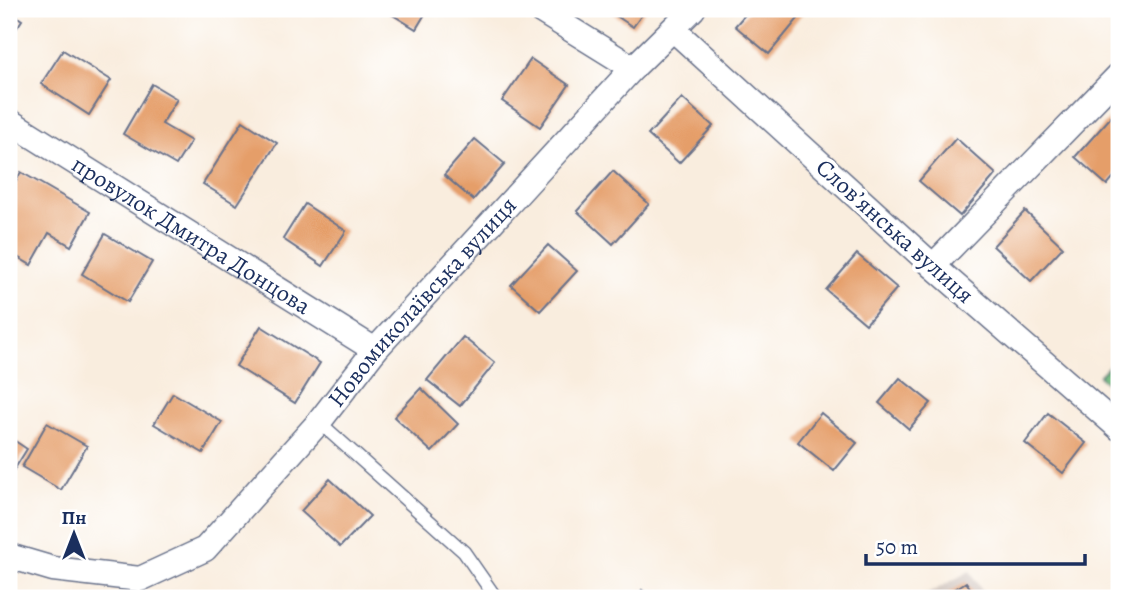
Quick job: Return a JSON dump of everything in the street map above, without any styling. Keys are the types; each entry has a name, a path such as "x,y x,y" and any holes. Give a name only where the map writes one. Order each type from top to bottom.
{"street":[{"path":"538,9 632,68"},
{"name":"Новомиколаївська вулиця","path":"9,555 53,569 140,579 205,549 319,422 375,350 632,68 693,9"},
{"name":"Словʼянська вулиця","path":"674,30 933,267 1119,428"},
{"path":"933,267 1119,75"},
{"name":"провулок Дмитра Донцова","path":"9,121 375,350"}],"lane":[{"path":"319,422 464,552 496,598"}],"shaded area":[{"path":"970,571 986,598 920,598"}],"green space":[{"path":"1119,356 1119,394 1099,376"}],"building":[{"path":"383,9 428,9 416,29"},
{"path":"606,9 646,9 633,27"},
{"path":"750,9 806,9 769,54 735,26"},
{"path":"9,11 22,20 9,40"},
{"path":"63,50 111,80 89,115 41,84"},
{"path":"531,59 569,85 540,127 502,101"},
{"path":"152,84 177,99 162,124 191,141 176,165 123,134"},
{"path":"682,98 713,126 679,163 648,135"},
{"path":"1111,117 1119,125 1119,171 1107,185 1075,157"},
{"path":"243,121 277,143 237,205 203,184"},
{"path":"956,138 996,174 960,216 919,181"},
{"path":"475,139 505,164 473,200 444,175"},
{"path":"613,171 649,204 613,244 577,211"},
{"path":"21,172 90,212 71,246 49,233 31,265 9,252 9,192"},
{"path":"305,204 346,231 323,266 283,239"},
{"path":"1025,211 1063,247 1031,281 993,246"},
{"path":"105,234 152,262 128,302 82,274"},
{"path":"548,245 577,271 540,311 511,285"},
{"path":"857,254 897,288 866,324 826,290"},
{"path":"261,326 320,363 295,403 236,366"},
{"path":"463,337 495,363 460,406 427,380"},
{"path":"900,378 931,403 909,429 879,403"},
{"path":"421,388 458,424 432,452 394,417"},
{"path":"173,393 222,422 203,453 154,424"},
{"path":"821,413 857,443 834,471 798,442"},
{"path":"1048,413 1086,443 1063,473 1025,443"},
{"path":"47,423 87,446 61,490 22,467"},
{"path":"9,437 27,449 9,478"},
{"path":"330,479 370,516 340,547 301,511"},
{"path":"966,582 977,598 941,598"},
{"path":"642,590 653,598 636,598"}]}
